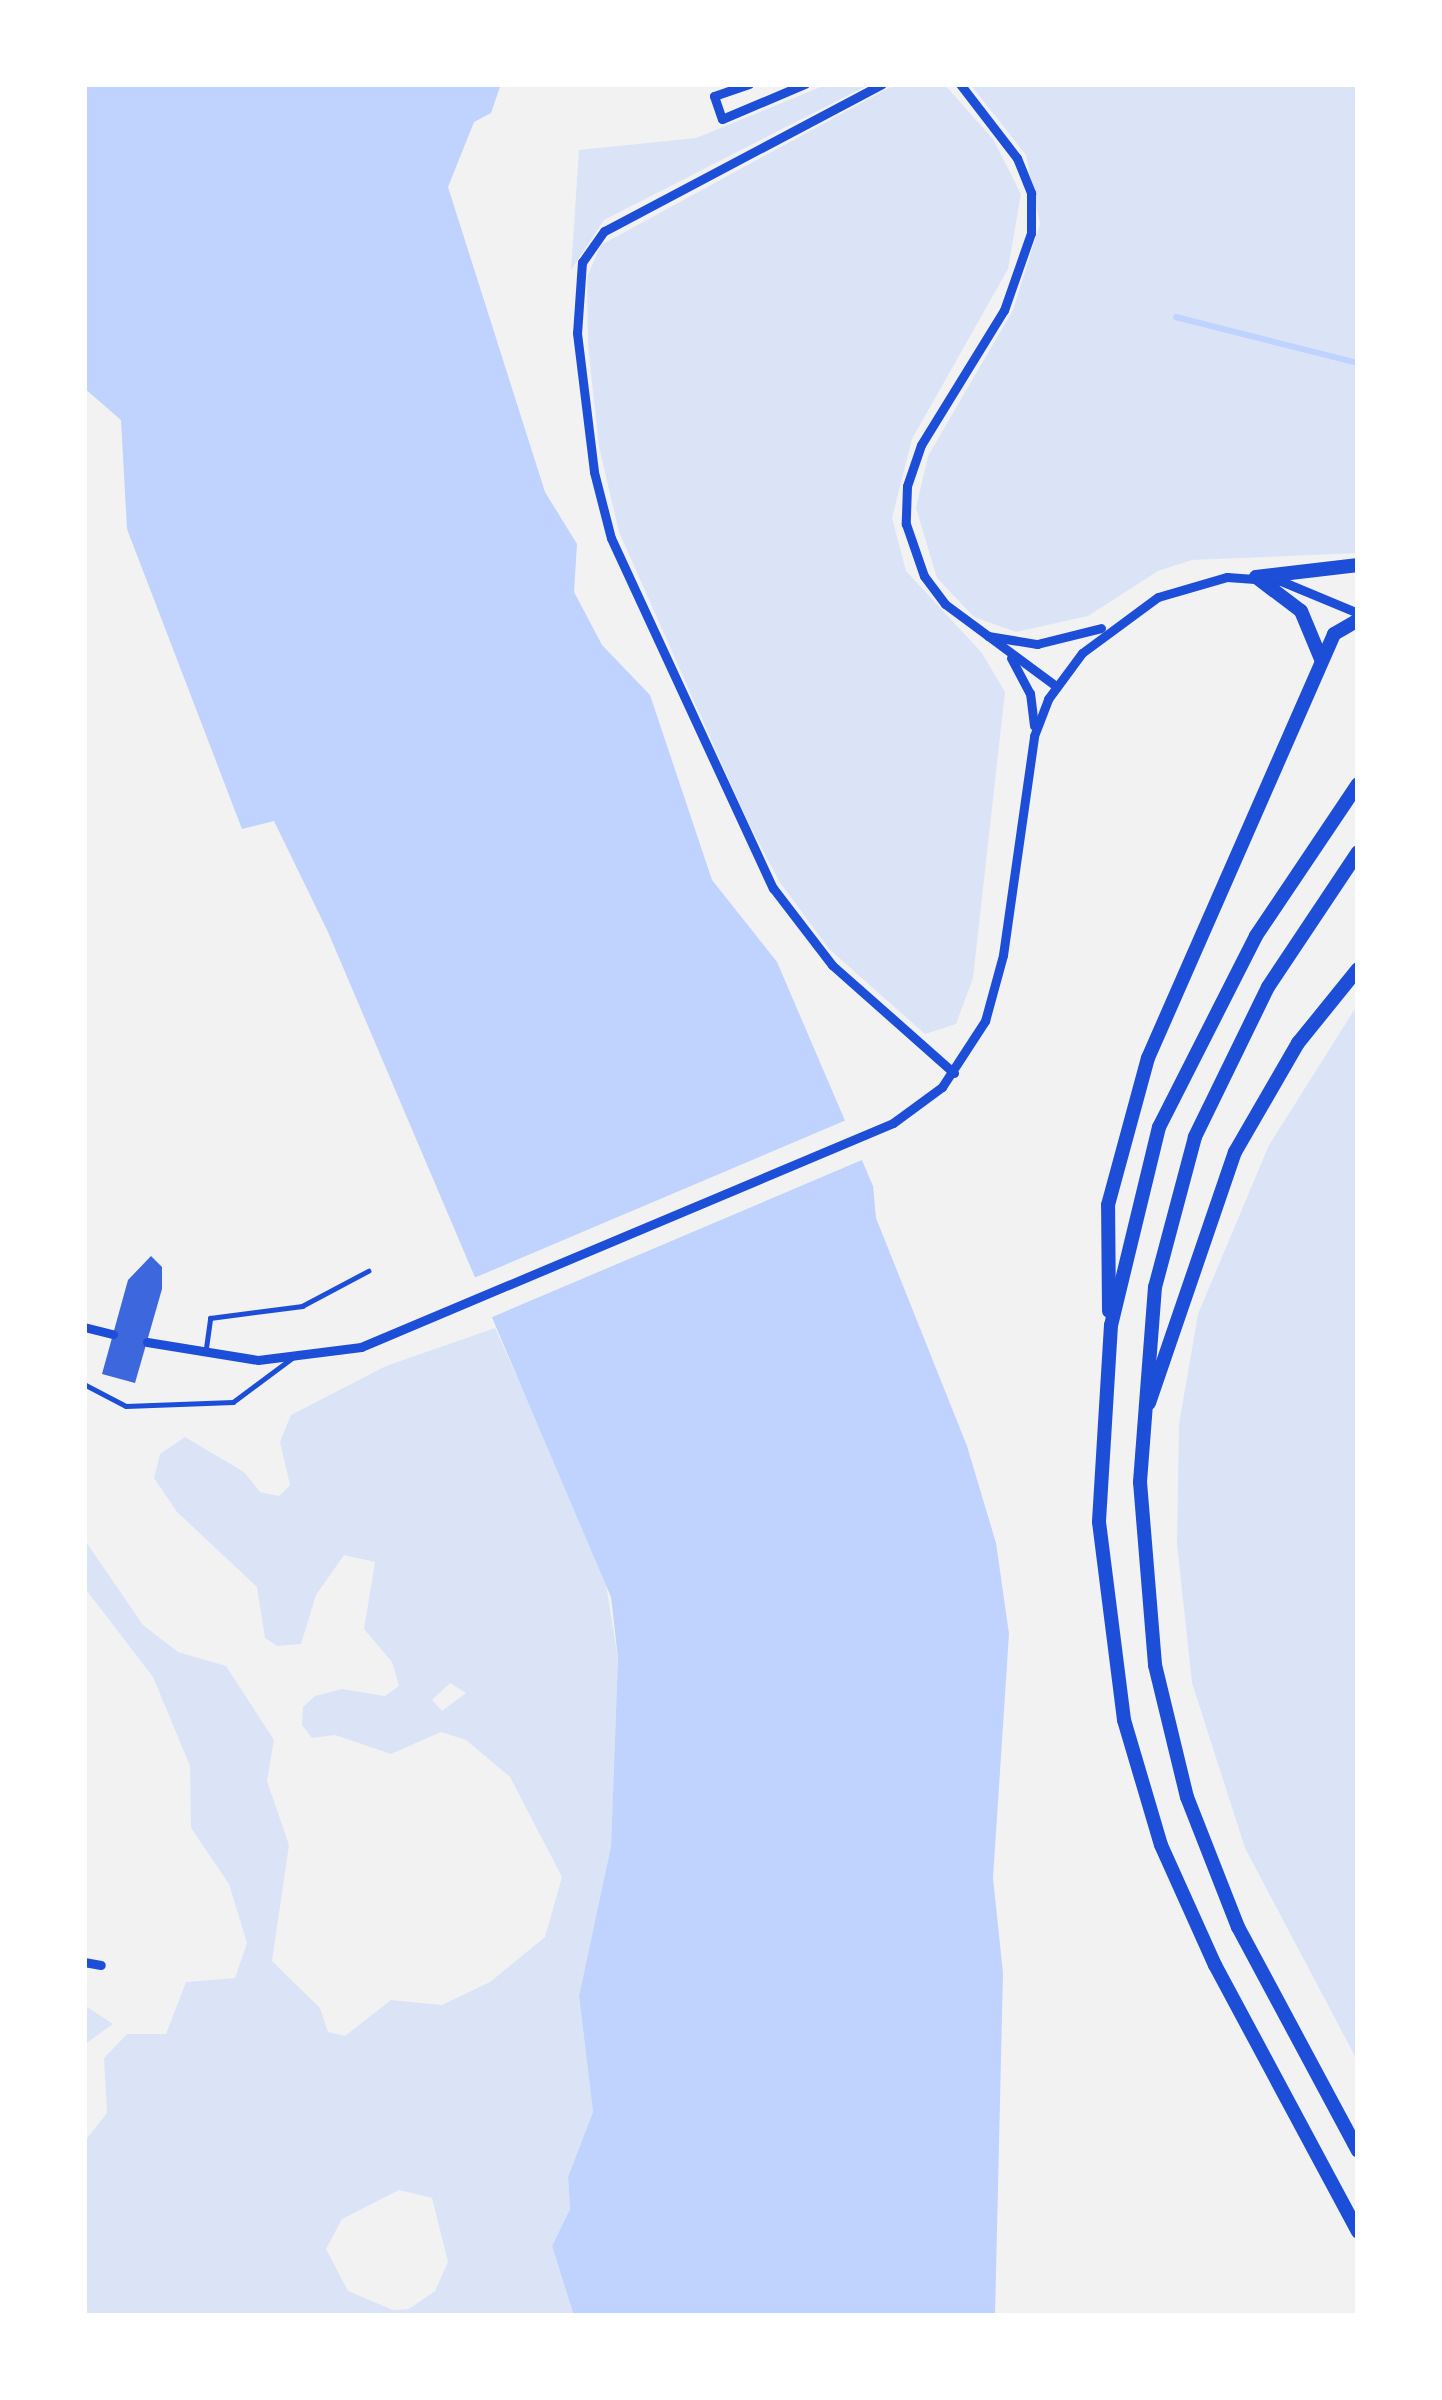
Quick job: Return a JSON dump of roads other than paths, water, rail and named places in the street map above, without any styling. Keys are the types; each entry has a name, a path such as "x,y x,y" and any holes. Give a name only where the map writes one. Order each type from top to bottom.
{"main road":[{"path":"1256,577 1358,565"},
{"path":"1256,577 1301,611 1322,664"},
{"path":"1358,616 1334,634 1302,720 1136,1095 1108,1205 1111,1325 1099,1522 1134,1759 1192,1920 1358,2232"},
{"path":"1111,1325 1140,1185 1185,1066 1256,937 1358,784"},
{"path":"1358,852 1268,987 1195,1138 1155,1286 1142,1426 1144,1586 1186,1797 1238,1927 1358,2151"},
{"path":"1142,1426 1235,1153 1284,1064 1358,969"}],"street":[{"path":"748,84 714,96 722,118 805,84"},
{"path":"882,84 604,231 582,262 579,358 611,538 773,888 832,965 954,1073"},
{"path":"960,84 1017,158 1030,193 1031,233 1004,310 921,445 905,502 924,576 983,634 1057,687"},
{"path":"983,634 1067,640 1193,584 1256,577 1358,616"},
{"path":"1034,736 1057,687 1123,617"},
{"path":"147,1342 206,1354 292,1358 361,1347 452,1315 880,1130 954,1073 995,992 1034,736 1030,693 1004,649"},
{"path":"84,1328 113,1334"},
{"path":"84,1962 101,1965"}],"lane":[{"path":"206,1354 210,1318 302,1306 368,1270"},
{"path":"84,1384 126,1406 233,1402 292,1358"}],"water":[{"path":"84,84 501,84 491,113 474,122 448,187 545,492 577,544 574,592 602,645 650,695 712,880 777,962 873,1186 876,1218 967,1446 996,1543 1009,1634 993,1878 1003,1973 995,2316 574,2316 552,2246 570,2209 568,2177 593,2112 579,1996 611,1846 618,1658 611,1597 328,932 274,821 242,829 127,529 121,420 84,388"}],"waterway":[{"path":"1176,317 1358,363"}]}
